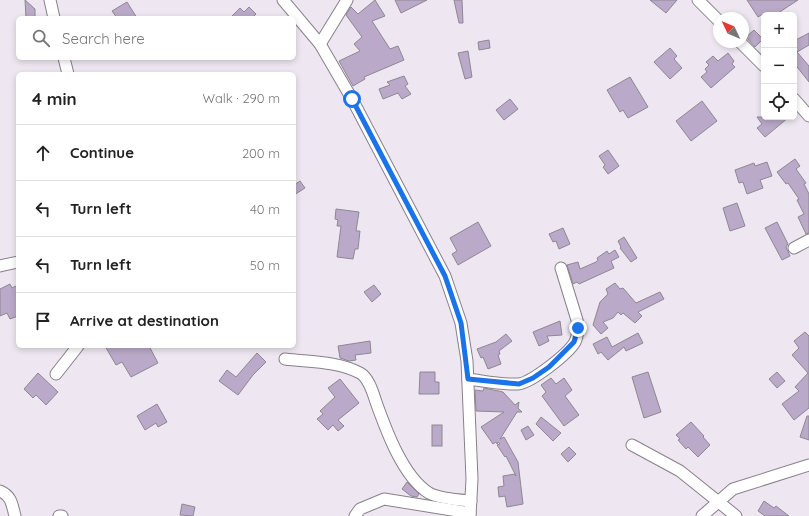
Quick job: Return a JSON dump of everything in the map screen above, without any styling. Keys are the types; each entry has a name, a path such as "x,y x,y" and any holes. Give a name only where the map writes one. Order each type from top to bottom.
{"street":[{"path":"50,0 54,16"},
{"path":"283,0 320,44 352,99 445,276 461,323 468,379 471,424 470,514 384,499 360,509 355,516"},
{"path":"320,44 348,0"},
{"path":"698,0 713,15"},
{"path":"746,48 761,63"},
{"path":"64,60 68,72"},
{"path":"797,102 809,116"},
{"path":"794,248 809,240"},
{"path":"0,266 16,262"},
{"path":"468,379 519,384 533,378 549,367 574,342 578,328 577,320 561,268"},
{"path":"56,374 76,348"},
{"path":"285,359 335,365 361,373 370,386 386,430 403,462 424,489 431,494 471,501"},
{"path":"632,445 680,471 736,516"},
{"path":"702,516 733,489 809,465"},
{"path":"0,491 6,493 10,498 15,516"}],"building":[{"path":"25,0 35,9 35,16 26,16"},
{"path":"375,0 385,16 372,21 390,49 398,46 404,60 364,77 365,79 353,86 339,61 360,51 354,44 362,37 346,15 351,7 358,14"},
{"path":"395,0 427,0 401,13"},
{"path":"454,0 462,0 463,23 459,23"},
{"path":"650,0 677,0 666,13"},
{"path":"747,0 798,0 780,12 761,12 761,15 758,17"},
{"path":"127,2 136,16 116,16 112,11"},
{"path":"249,7 256,14 254,16 232,16 240,8 244,12"},
{"path":"754,30 761,37 761,41 755,47 749,40 749,34"},
{"path":"809,33 809,45 797,52 797,39"},
{"path":"489,40 490,48 479,50 478,42"},
{"path":"670,48 677,56 674,59 682,68 670,79 654,62"},
{"path":"468,51 472,77 465,79 458,53"},
{"path":"797,52 809,66 809,82 797,67"},
{"path":"728,53 734,61 732,64 735,67 711,88 701,77 707,72 705,69 709,65 706,62 713,56 718,61"},
{"path":"404,76 408,84 405,86 411,94 402,99 398,93 383,99 379,89 390,85 387,82"},
{"path":"630,77 648,107 628,118 623,110 620,112 607,90"},
{"path":"510,99 518,109 504,120 496,110"},
{"path":"702,101 717,121 691,141 676,121"},
{"path":"757,117 761,117 761,120 785,120 765,137 757,128 762,124"},
{"path":"608,150 619,166 608,174 603,167 605,165 599,156"},
{"path":"795,159 800,166 796,169 806,183 804,184 809,194 809,233 806,234 798,217 804,214 797,200 799,199 788,183 786,184 777,172"},
{"path":"767,162 772,176 760,180 763,188 747,194 743,182 739,183 735,170 754,163 755,166"},
{"path":"300,181 305,188 296,194 296,184"},
{"path":"737,203 745,226 730,231 723,208"},
{"path":"336,209 359,212 356,231 360,231 358,249 355,249 353,259 337,257 341,226 337,226 338,220 335,219"},
{"path":"478,222 491,246 458,265 452,254 457,251 450,238"},
{"path":"777,222 788,244 786,247 790,256 782,260 765,228"},
{"path":"563,228 570,244 559,249 556,241 553,242 549,234"},
{"path":"624,237 637,258 631,262 620,248 621,247 618,241"},
{"path":"615,250 619,257 611,261 614,268 579,284 577,282 573,284 567,265 578,262 580,269 596,262 598,260 597,258 607,251 609,254"},
{"path":"615,283 620,289 623,288 636,303 660,292 664,299 638,312 642,316 635,323 623,313 621,315 618,312 613,318 603,322 608,328 601,334 593,325 600,302 608,294 606,289"},
{"path":"10,284 12,288 16,286 16,317 10,319 7,313 0,316 0,289"},
{"path":"374,285 381,294 372,302 364,292"},
{"path":"560,321 562,335 547,336 549,341 539,346 533,332"},
{"path":"805,332 809,336 809,408 794,420 782,404 799,391 795,387 808,373 792,355 799,348 794,341"},
{"path":"638,333 643,343 626,351 624,347 608,360 601,352 598,354 593,344 607,337 612,347"},
{"path":"506,334 512,341 499,351 500,354 498,355 501,364 488,369 483,357 481,358 477,349 496,342"},
{"path":"370,341 371,353 355,355 356,360 349,361 340,358 338,346"},
{"path":"106,348 150,348 158,363 131,377 122,362 116,365"},
{"path":"257,353 266,362 253,375 238,395 219,381 227,370 236,377"},
{"path":"420,372 435,372 435,382 439,382 439,394 419,394"},
{"path":"648,372 661,412 644,418 632,377"},
{"path":"777,372 785,381 777,388 769,379"},
{"path":"38,373 58,392 46,405 36,395 33,398 24,389"},
{"path":"551,378 556,384 564,378 572,390 565,396 579,415 564,426 542,396 546,392 541,385"},
{"path":"340,379 359,403 338,420 344,426 338,431 333,425 328,430 317,419 323,414 320,411 335,397 328,388"},
{"path":"484,388 503,392 515,405 519,402 518,408 522,412 517,412 500,439 504,437 518,462 523,504 507,507 505,496 499,497 498,487 504,486 503,476 515,474 506,456 505,457 497,445 500,444 498,442 497,444 496,442 493,444 481,427 504,412 476,411 475,390 483,391"},
{"path":"157,404 167,422 158,427 156,423 145,430 137,416"},
{"path":"807,416 809,416 809,440 800,437"},
{"path":"541,417 561,433 553,441 536,424"},
{"path":"691,422 710,445 698,457 688,447 686,449 678,440 680,439 676,435"},
{"path":"432,425 442,425 442,446 432,446"},
{"path":"528,426 534,435 526,440 521,430"},
{"path":"569,447 576,454 568,462 561,454"},
{"path":"407,482 419,494 417,497 411,496 402,489"},
{"path":"764,501 774,508 776,506 789,516 765,516 758,511"},
{"path":"182,504 195,507 193,516 180,515"}],"route":[{"path":"352,99 445,276 461,323 467,361 468,379 496,383 519,384 533,378 549,367 574,342 578,328"}]}
